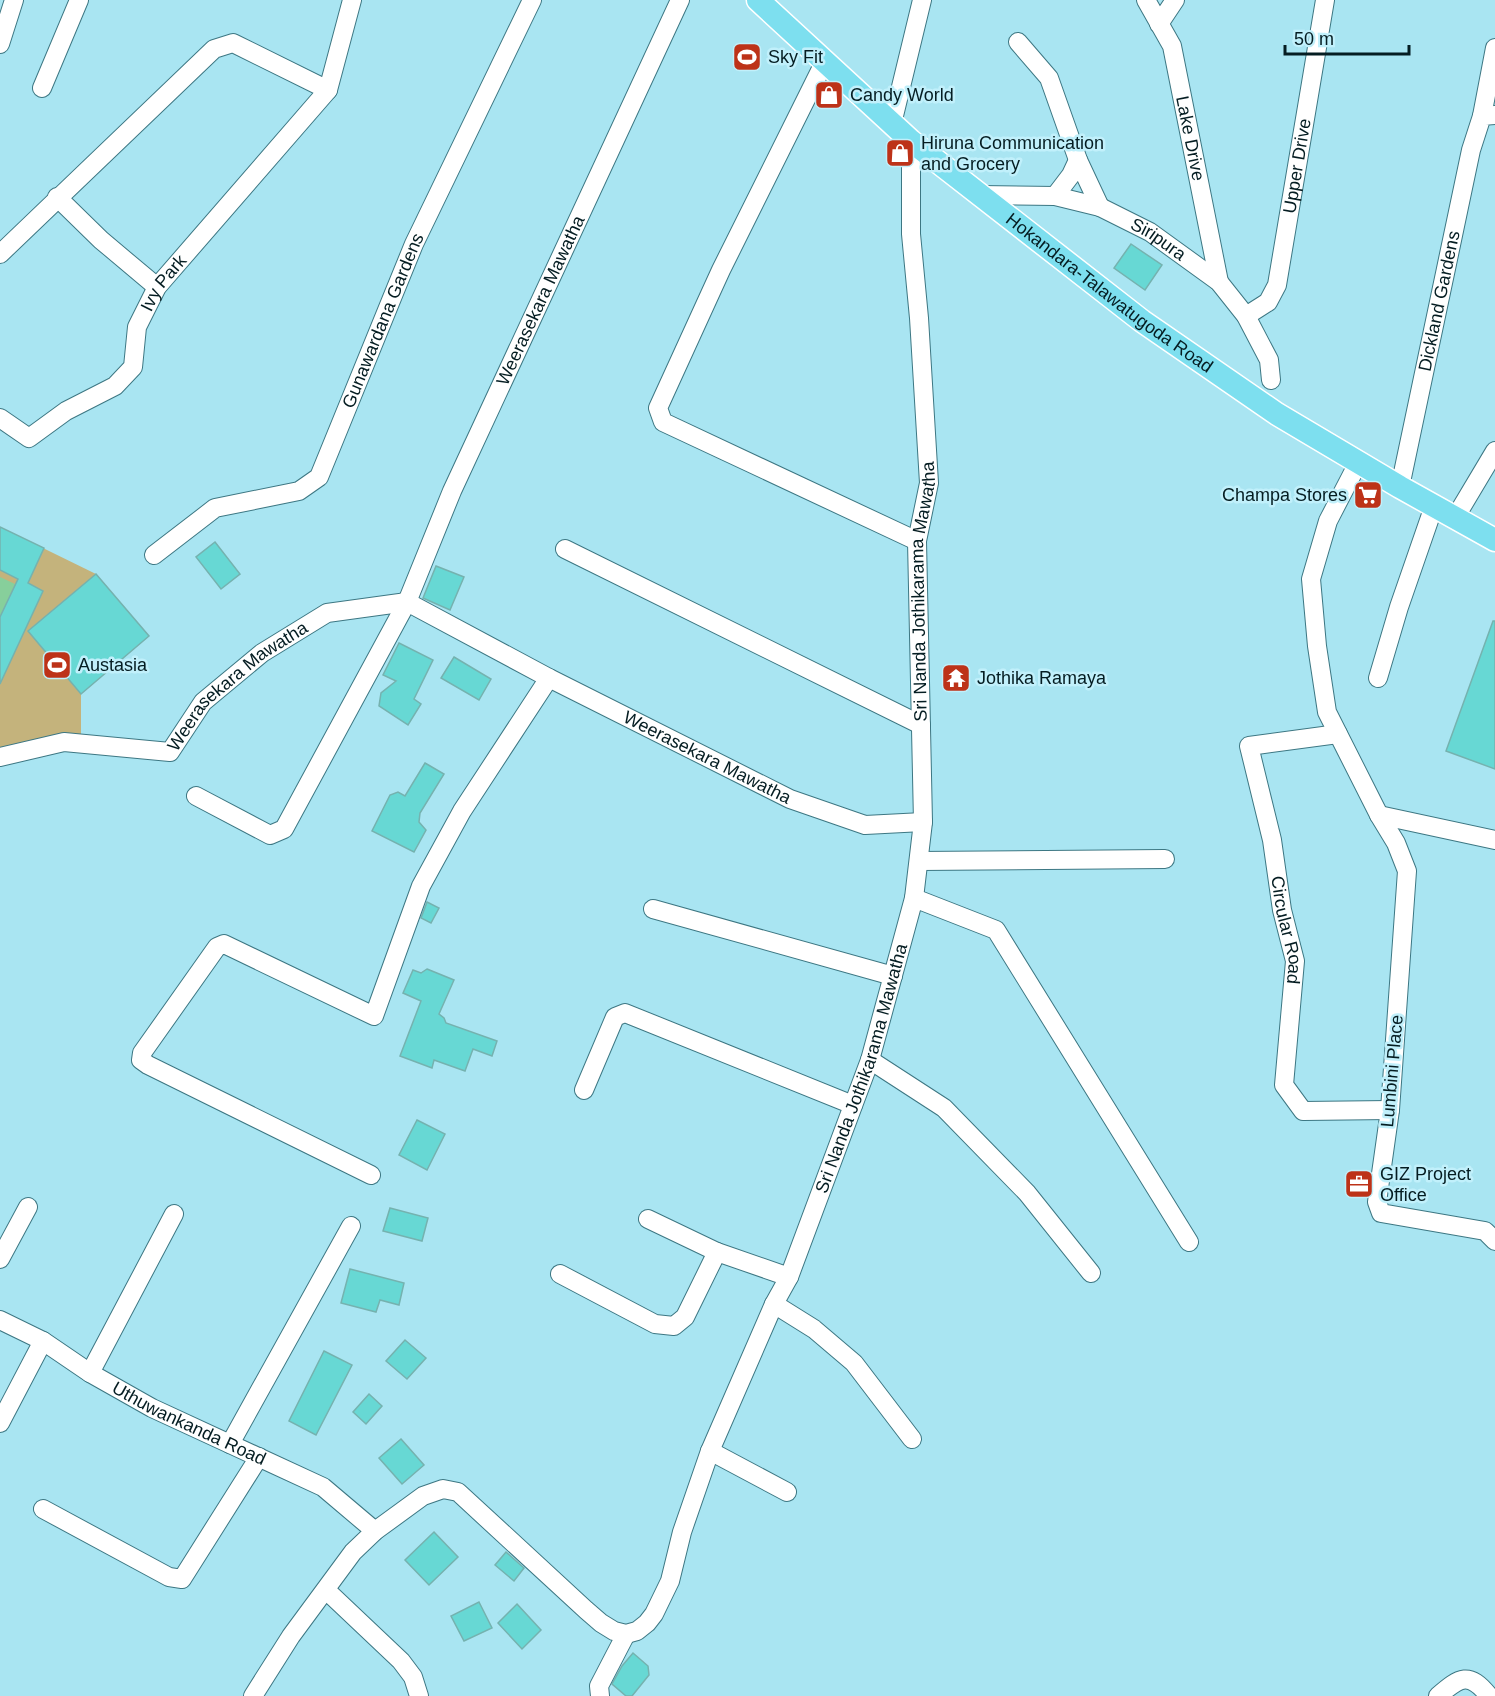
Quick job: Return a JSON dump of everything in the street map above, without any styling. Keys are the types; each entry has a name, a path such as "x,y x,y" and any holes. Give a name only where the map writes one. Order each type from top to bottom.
{"main road":[{"name":"Hokandara-Talawatugoda Road","path":"768,4 824,63 911,141 1142,321 1277,414 1358,463 1495,540"}],"street":[{"path":"0,44 14,0"},
{"path":"42,88 79,0"},
{"name":"Ivy Park","path":"0,418 29,438 66,411 115,386 133,367 137,327 157,287 328,90 352,0"},
{"name":"Gunawardana Gardens","path":"154,555 215,508 299,491 319,477 414,244 532,0"},
{"name":"Weerasekara Mawatha","path":"196,796 270,835 284,829 407,602 452,491 680,0"},
{"path":"892,124 922,0"},
{"name":"Lake Drive","path":"1146,0 1172,46 1219,282"},
{"path":"1159,24 1175,0"},
{"name":"Upper Drive","path":"1246,316 1268,302 1277,285 1325,0"},
{"path":"1018,42 1049,78 1078,160 1100,207"},
{"path":"0,254 214,49 233,43 328,90"},
{"name":"Dickland Gardens","path":"1400,487 1471,150 1488,116 1495,48"},
{"path":"824,63 721,270 658,408 663,422 917,541"},
{"name":"Sri Nanda Jothikarama Mawatha","path":"626,1634 646,1623 663,1598 670,1581 682,1532 710,1451 774,1304 789,1277 870,1060 914,898 923,822 917,541 929,483 919,318 911,234 911,141"},
{"path":"1055,196 1071,175 1078,160"},
{"name":"Siripura","path":"979,195 1055,196 1100,207 1150,232 1219,282 1246,316 1269,360 1271,380"},
{"path":"57,197 101,240 157,287"},
{"path":"1455,518 1495,451"},
{"name":"Lumbini Place","path":"1358,463 1328,521 1311,579 1317,646 1327,712 1379,815 1396,843 1407,871 1390,1110 1377,1202 1381,1212 1485,1231 1495,1241"},
{"path":"1378,678 1399,607 1434,506"},
{"path":"565,549 921,725"},
{"name":"Weerasekara Mawatha","path":"0,757 64,742 170,752 203,702 262,653 327,613 407,602 549,678 790,799 865,825 923,822"},
{"path":"371,1175 148,1065 141,1060 142,1053 217,947 224,944 374,1016 421,886 462,811 549,678"},
{"name":"Circular Road","path":"1338,734 1249,746 1272,840 1282,910 1295,961 1284,1085 1303,1111 1390,1110"},
{"path":"1379,815 1495,840"},
{"path":"919,861 1165,859"},
{"path":"914,898 996,930 1189,1242"},
{"path":"653,909 893,976"},
{"path":"584,1090 615,1017 625,1013 853,1105"},
{"path":"870,1060 944,1108 1027,1193 1090,1273"},
{"path":"0,1259 28,1207"},
{"path":"90,1373 174,1214"},
{"path":"648,1220 717,1252 789,1277"},
{"path":"230,1444 351,1226"},
{"path":"560,1274 655,1324 674,1326 685,1317 717,1252"},
{"path":"774,1304 814,1329 854,1363 912,1439"},
{"name":"Uthuwankanda Road","path":"0,1320 43,1341 90,1373 152,1408 323,1487 375,1531"},
{"path":"0,1423 43,1341"},
{"path":"710,1451 787,1492"},
{"path":"43,1509 169,1577 182,1579 259,1457"},
{"path":"253,1696 291,1636 353,1552 375,1531 423,1496 443,1489 458,1492 601,1623 626,1634 598,1686 600,1696"},
{"path":"326,1590 401,1661 413,1677 418,1696"},
{"path":"1438,1696 1463,1678 1478,1682 1489,1696"}],"shaded area":[{"name":"Austasia","path":"0,527 96,574 149,636 81,694 81,736 0,750"},
{"path":"0,577 15,584 0,617"}],"building":[{"path":"1131,244 1162,265 1145,290 1114,268"},
{"path":"0,527 44,548 28,583 43,591 0,684 0,617 18,579 0,570"},
{"path":"215,542 240,574 221,589 196,557"},
{"path":"436,566 464,577 450,610 423,598"},
{"path":"96,574 149,636 81,694 28,631"},
{"path":"1493,621 1495,621 1495,769 1446,751"},
{"path":"399,643 433,660 414,699 421,704 408,725 379,706 381,693 396,681 383,675"},
{"path":"454,657 491,679 479,700 441,678"},
{"path":"425,763 444,774 420,813 419,822 426,830 414,852 372,831 390,795 398,792 405,796"},
{"path":"427,902 439,908 431,923 421,918"},
{"path":"427,969 454,980 439,1014 446,1023 497,1041 492,1056 473,1049 465,1071 434,1060 432,1068 400,1056 421,1001 403,993 413,970 421,973"},
{"path":"417,1120 445,1134 427,1170 399,1155"},
{"path":"390,1208 428,1218 422,1241 383,1231"},
{"path":"350,1269 404,1283 399,1305 380,1300 376,1312 341,1303"},
{"path":"405,1340 426,1358 407,1379 386,1361"},
{"path":"324,1351 352,1365 316,1435 289,1421"},
{"path":"369,1394 382,1406 366,1424 353,1412"},
{"path":"401,1439 424,1465 402,1484 379,1458"},
{"path":"434,1532 458,1557 429,1585 405,1560"},
{"path":"506,1552 524,1568 514,1581 495,1565"},
{"path":"479,1602 492,1628 464,1641 451,1616"},
{"path":"517,1604 541,1630 522,1649 498,1623"},
{"path":"633,1653 648,1666 649,1675 632,1696 626,1696 612,1684 622,1666"}],"place":[{"name":"Sky Fit","path":"747,57"},
{"name":"Candy World","path":"829,95"},
{"name":"Hiruna Communication and Grocery","path":"900,153"},
{"name":"Champa Stores","path":"1368,495"},
{"name":"Austasia","path":"57,665"},
{"name":"Jothika Ramaya","path":"956,678"},
{"name":"GIZ Project Office","path":"1359,1184"}]}
